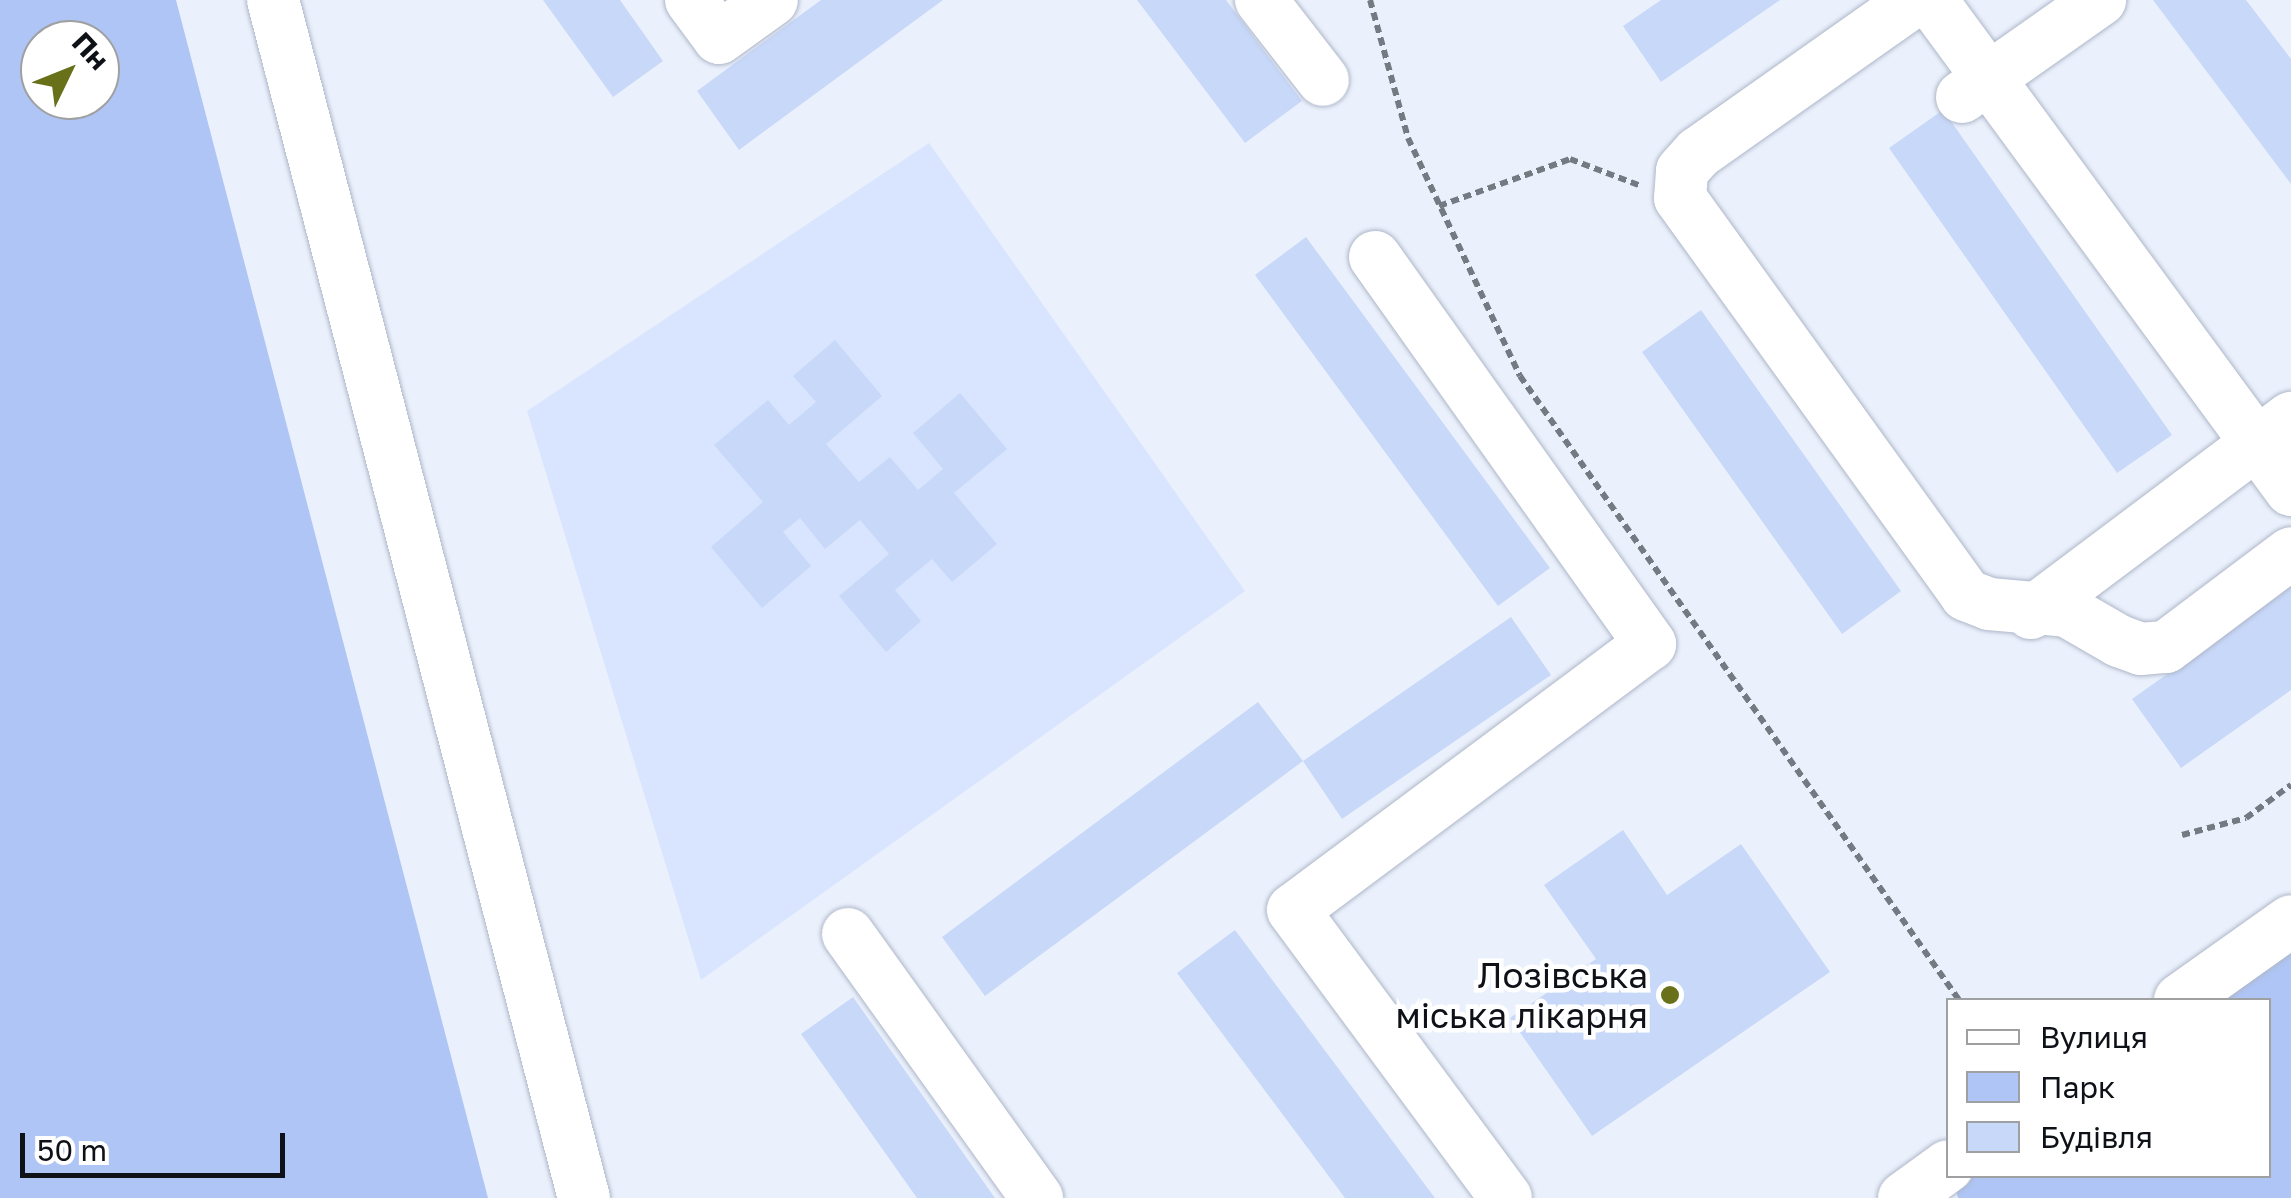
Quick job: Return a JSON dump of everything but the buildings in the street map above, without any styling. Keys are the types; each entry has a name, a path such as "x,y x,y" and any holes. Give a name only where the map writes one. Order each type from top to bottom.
{"street":[{"path":"273,0 584,1198"},
{"path":"691,0 720,38 772,0"},
{"path":"1262,0 1323,80"},
{"path":"1915,0 1698,153 1682,171 1680,198 1966,595 1989,604 2034,611 2068,610 2118,641 2142,648 2166,647 2291,553"},
{"path":"1931,0 1973,90 2274,431 2291,490"},
{"path":"1973,90 2100,0"},
{"path":"1376,257 1650,644 1293,910 1506,1198"},
{"path":"2034,611 2274,431"},
{"path":"2183,998 2291,921"},
{"path":"848,934 1037,1198"},
{"path":"1904,1198 1946,1167"}],"path":[{"path":"1370,0 1408,138 1520,376 1958,998"},
{"path":"1440,206 1570,159 1648,188 1682,171"},
{"path":"2182,835 2246,818 2291,784"}],"shaded area":[{"path":"929,143 1245,591 701,980 527,411"}],"green space":[{"path":"0,0 176,0 488,1198 0,1198"},
{"path":"2291,921 2291,1198 1958,1198 1953,1178 2271,1178 2271,998 2183,998"}],"place":[{"name":"Лозівська міська лікарня","path":"1670,995"}]}
